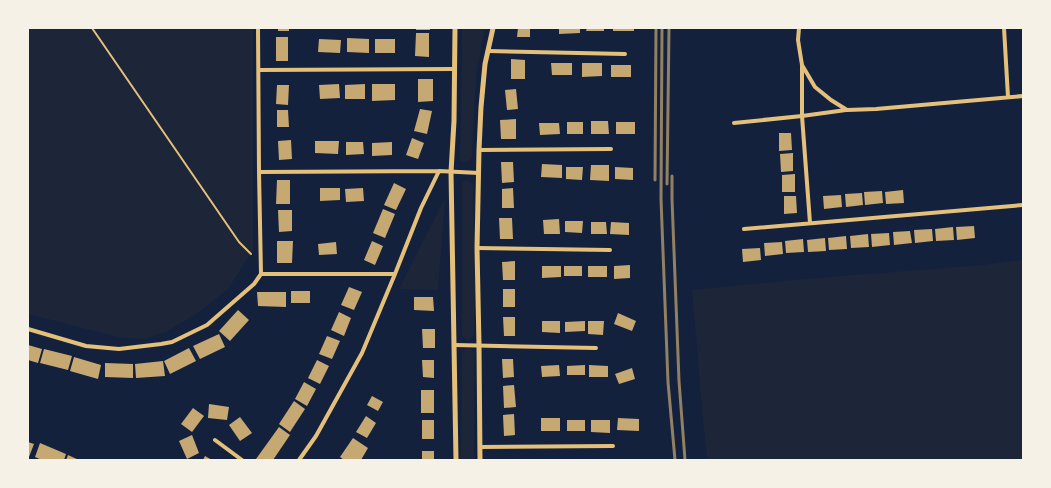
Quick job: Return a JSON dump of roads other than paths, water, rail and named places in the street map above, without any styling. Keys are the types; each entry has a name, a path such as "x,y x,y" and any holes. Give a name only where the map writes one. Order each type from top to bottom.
{"street":[{"path":"28,329 86,346 119,349 172,342 208,325 254,284 261,274 258,28"},
{"path":"454,28 454,121 451,172 456,460"},
{"path":"480,460 477,248 478,173 481,106 485,64 493,28"},
{"path":"800,28 798,40 802,65 802,116 810,223"},
{"path":"1004,28 1008,97"},
{"path":"488,51 625,54"},
{"path":"802,65 815,87 830,100 846,110"},
{"path":"259,70 454,69"},
{"path":"734,123 846,110 876,109 1023,96"},
{"path":"479,150 611,149"},
{"path":"259,172 440,171 478,173"},
{"path":"299,460 316,436 362,353 422,208 440,171"},
{"path":"744,229 1023,204"},
{"path":"477,248 610,250"},
{"path":"261,274 395,274"},
{"path":"455,345 596,348"},
{"path":"215,440 242,460"},
{"path":"480,447 613,446"}],"railway":[{"path":"655,180 656,28"},
{"path":"662,28 661,199 668,382 675,460"},
{"path":"667,184 669,28"},
{"path":"672,176 679,381 685,460"}]}
